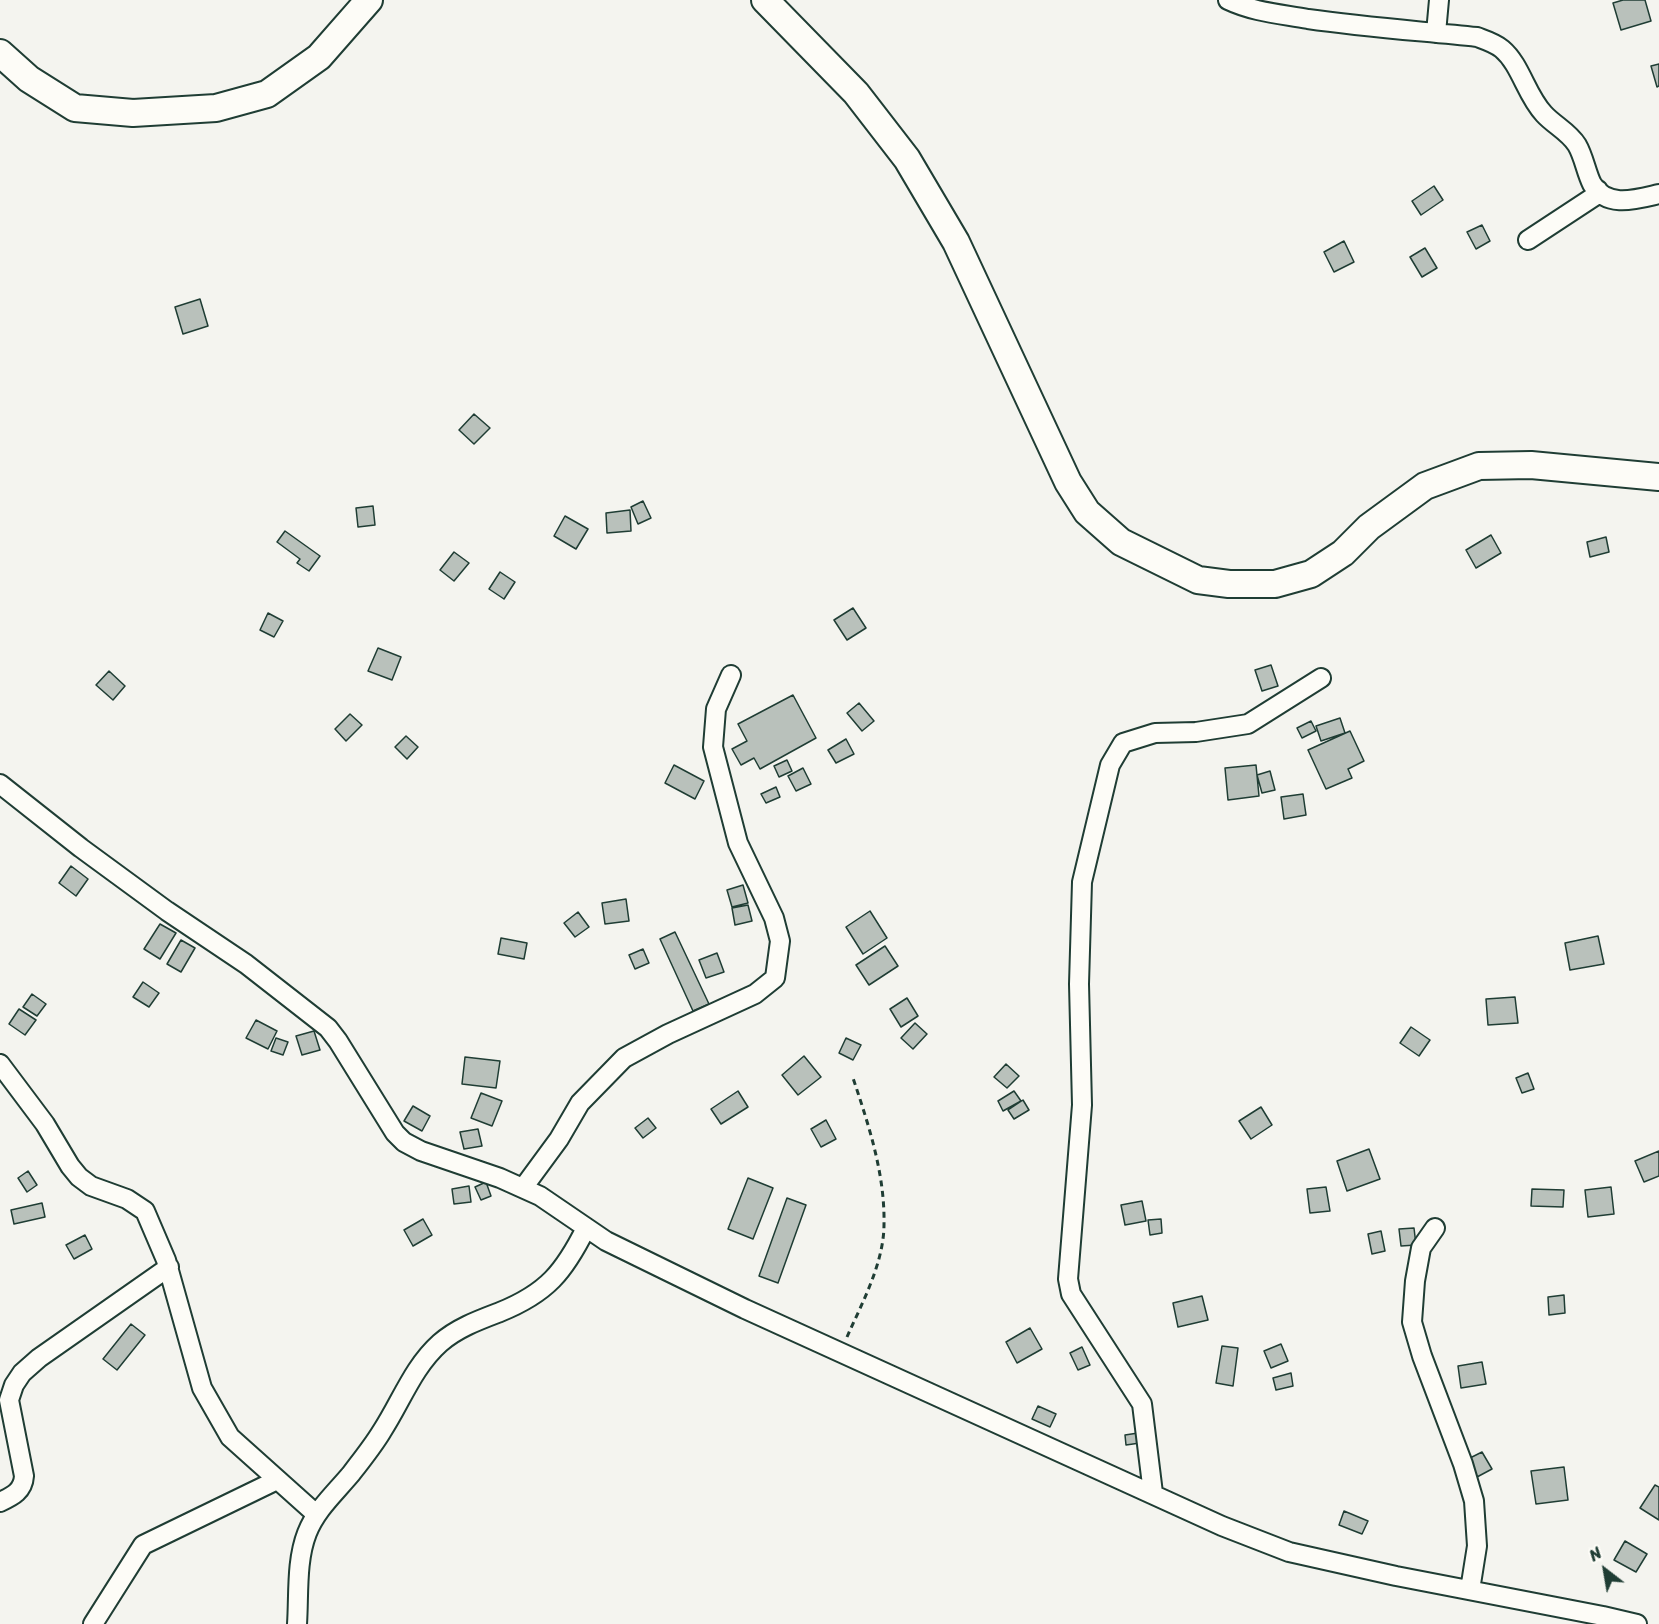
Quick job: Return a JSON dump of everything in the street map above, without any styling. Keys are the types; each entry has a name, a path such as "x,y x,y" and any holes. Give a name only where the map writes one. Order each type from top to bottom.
{"main road":[{"path":"0,53 29,80 75,108 134,114 216,108 267,94 319,57 369,0"},
{"path":"765,0 856,93 907,159 956,242 1068,482 1087,512 1121,542 1198,580 1229,584 1275,584 1311,574 1343,553 1369,527 1425,486 1479,466 1531,465 1659,477"}],"street":[{"path":"1228,0 1243,7 1360,27 1477,37 1501,48 1509,57 1542,112 1572,138 1578,147 1592,183 1606,197 1622,200 1659,194"},
{"path":"1436,33 1439,0"},
{"path":"1528,240 1598,194 1598,190"},
{"path":"523,1188 559,1138 580,1103 624,1058 668,1034 755,994 775,978 780,941 774,918 738,843 713,747 716,709 731,675"},
{"path":"1153,1493 1142,1404 1081,1311 1071,1294 1068,1279 1082,1106 1079,984 1082,882 1110,765 1123,743 1155,733 1196,732 1248,724 1321,678"},
{"path":"0,784 81,848 246,964 327,1028 339,1041 395,1133 404,1142 421,1151 523,1188 540,1196 606,1241 744,1309 1222,1526 1289,1552 1396,1576 1637,1624"},
{"path":"0,1064 45,1124 69,1166 79,1177 91,1186 127,1199 145,1211 169,1267 187,1340 202,1388 231,1437 316,1514"},
{"path":"1435,1227 1421,1248 1415,1281 1412,1322 1474,1501 1477,1546 1470,1590"},
{"path":"297,1624 301,1558 306,1535 316,1514 351,1474 376,1440 419,1366 440,1343 469,1324 504,1310 544,1288 562,1271 586,1228"},
{"path":"0,1502 18,1493 23,1485 24,1476 9,1400 14,1384 22,1373 39,1358 169,1267"},
{"path":"93,1624 142,1545 277,1480"}],"path":[{"path":"840,1353 878,1261 885,1225 870,1130 852,1075"}],"building":[{"path":"1623,0 1645,0 1651,21 1621,30 1613,3"},
{"path":"1659,64 1659,86 1657,87 1651,66"},
{"path":"1434,186 1443,200 1421,215 1412,201"},
{"path":"1482,225 1490,241 1476,249 1467,232"},
{"path":"1344,241 1354,262 1334,272 1324,252"},
{"path":"1425,248 1437,268 1422,277 1410,257"},
{"path":"200,299 208,326 183,334 175,307"},
{"path":"474,414 490,428 474,444 459,430"},
{"path":"643,501 651,518 638,524 631,507"},
{"path":"373,506 375,525 358,527 356,508"},
{"path":"630,510 631,531 607,533 606,513"},
{"path":"565,516 588,529 576,549 554,536"},
{"path":"285,531 320,556 309,571 297,563 300,559 277,542"},
{"path":"1491,535 1501,553 1476,568 1466,550"},
{"path":"1606,537 1609,552 1590,557 1587,542"},
{"path":"454,552 469,563 454,581 440,570"},
{"path":"500,572 515,582 504,599 489,589"},
{"path":"853,608 866,628 847,640 834,620"},
{"path":"268,613 283,621 274,637 260,630"},
{"path":"378,648 401,657 392,680 368,671"},
{"path":"1271,665 1278,686 1262,691 1255,670"},
{"path":"109,671 125,686 113,700 96,685"},
{"path":"793,695 816,738 760,769 754,758 741,765 732,749 747,741 738,724"},
{"path":"859,703 874,721 862,731 847,713"},
{"path":"350,714 362,725 346,741 335,729"},
{"path":"1340,718 1345,733 1321,741 1316,726"},
{"path":"1311,721 1316,731 1302,738 1297,728"},
{"path":"1350,731 1364,761 1348,769 1352,778 1326,789 1308,750"},
{"path":"406,736 418,747 407,759 395,747"},
{"path":"846,739 854,754 836,763 828,750"},
{"path":"787,760 792,771 779,777 774,766"},
{"path":"674,765 704,781 695,799 665,783"},
{"path":"1256,765 1259,796 1228,800 1225,768"},
{"path":"803,768 811,784 796,791 788,776"},
{"path":"1270,771 1275,790 1262,793 1257,775"},
{"path":"776,787 780,797 766,803 761,794"},
{"path":"1303,794 1306,815 1284,819 1281,797"},
{"path":"71,866 88,879 76,896 59,883"},
{"path":"743,885 748,903 732,907 727,890"},
{"path":"626,899 629,921 605,924 602,903"},
{"path":"748,905 752,921 735,925 732,908"},
{"path":"870,911 887,938 863,954 846,927"},
{"path":"578,912 589,927 575,937 564,923"},
{"path":"160,924 176,933 160,959 144,949"},
{"path":"675,932 709,1004 693,1011 660,939"},
{"path":"1598,936 1604,964 1570,970 1565,943"},
{"path":"501,938 527,943 524,959 498,954"},
{"path":"181,940 195,948 181,972 167,964"},
{"path":"885,946 898,966 869,985 856,965"},
{"path":"643,949 649,963 635,969 629,955"},
{"path":"717,953 724,972 706,978 699,960"},
{"path":"143,982 159,993 149,1007 133,997"},
{"path":"32,994 46,1004 37,1016 23,1007"},
{"path":"1515,997 1518,1023 1488,1025 1486,999"},
{"path":"907,998 918,1016 901,1027 890,1009"},
{"path":"19,1009 36,1020 25,1035 9,1024"},
{"path":"256,1020 277,1031 268,1049 246,1038"},
{"path":"915,1023 927,1034 913,1049 901,1038"},
{"path":"1411,1027 1430,1040 1419,1056 1400,1043"},
{"path":"314,1031 320,1050 302,1055 296,1036"},
{"path":"276,1038 288,1042 283,1055 271,1051"},
{"path":"846,1038 861,1045 853,1060 839,1053"},
{"path":"804,1056 821,1077 798,1095 782,1075"},
{"path":"465,1057 500,1061 496,1088 462,1084"},
{"path":"1006,1064 1019,1076 1007,1088 994,1077"},
{"path":"1528,1073 1534,1089 1522,1093 1516,1078"},
{"path":"738,1091 748,1107 721,1124 711,1109"},
{"path":"1014,1091 1021,1101 1003,1111 998,1101"},
{"path":"481,1093 502,1101 492,1126 471,1118"},
{"path":"1023,1100 1029,1110 1014,1119 1008,1110"},
{"path":"413,1106 430,1116 422,1131 404,1121"},
{"path":"1261,1107 1272,1125 1251,1139 1239,1121"},
{"path":"648,1118 656,1128 643,1138 635,1128"},
{"path":"826,1120 836,1139 821,1147 811,1129"},
{"path":"478,1129 482,1146 464,1149 460,1132"},
{"path":"1369,1149 1380,1179 1347,1191 1337,1161"},
{"path":"1659,1151 1659,1176 1644,1182 1635,1161"},
{"path":"28,1171 37,1185 27,1192 18,1178"},
{"path":"748,1178 773,1188 753,1239 728,1229"},
{"path":"486,1182 491,1196 481,1200 475,1187"},
{"path":"469,1186 471,1202 454,1204 452,1189"},
{"path":"1326,1187 1330,1211 1310,1213 1307,1189"},
{"path":"1611,1187 1614,1214 1588,1217 1585,1190"},
{"path":"1532,1189 1564,1190 1563,1207 1531,1206"},
{"path":"787,1198 806,1205 778,1283 759,1276"},
{"path":"1142,1201 1146,1221 1125,1225 1121,1205"},
{"path":"42,1203 45,1217 14,1224 11,1210"},
{"path":"423,1219 432,1235 413,1246 404,1230"},
{"path":"1161,1219 1162,1233 1150,1235 1148,1220"},
{"path":"1414,1228 1416,1245 1401,1246 1399,1229"},
{"path":"1381,1231 1385,1251 1372,1254 1368,1234"},
{"path":"85,1235 92,1249 74,1259 66,1245"},
{"path":"1564,1295 1565,1313 1549,1315 1548,1297"},
{"path":"1202,1296 1208,1320 1178,1327 1173,1303"},
{"path":"131,1324 145,1335 117,1370 103,1359"},
{"path":"1030,1328 1042,1349 1017,1363 1006,1342"},
{"path":"1281,1344 1288,1361 1271,1368 1264,1351"},
{"path":"1222,1346 1238,1348 1233,1386 1216,1383"},
{"path":"1082,1347 1090,1365 1078,1370 1070,1353"},
{"path":"1482,1362 1486,1384 1461,1388 1458,1366"},
{"path":"1291,1373 1293,1386 1276,1390 1273,1378"},
{"path":"1038,1406 1056,1414 1050,1427 1032,1419"},
{"path":"1138,1433 1140,1443 1126,1445 1125,1435"},
{"path":"1482,1452 1492,1469 1477,1477 1468,1459"},
{"path":"1564,1467 1568,1500 1536,1504 1531,1471"},
{"path":"1655,1485 1659,1487 1659,1520 1640,1508"},
{"path":"1344,1511 1368,1521 1362,1534 1339,1525"},
{"path":"1625,1541 1647,1554 1636,1572 1614,1560"}]}
